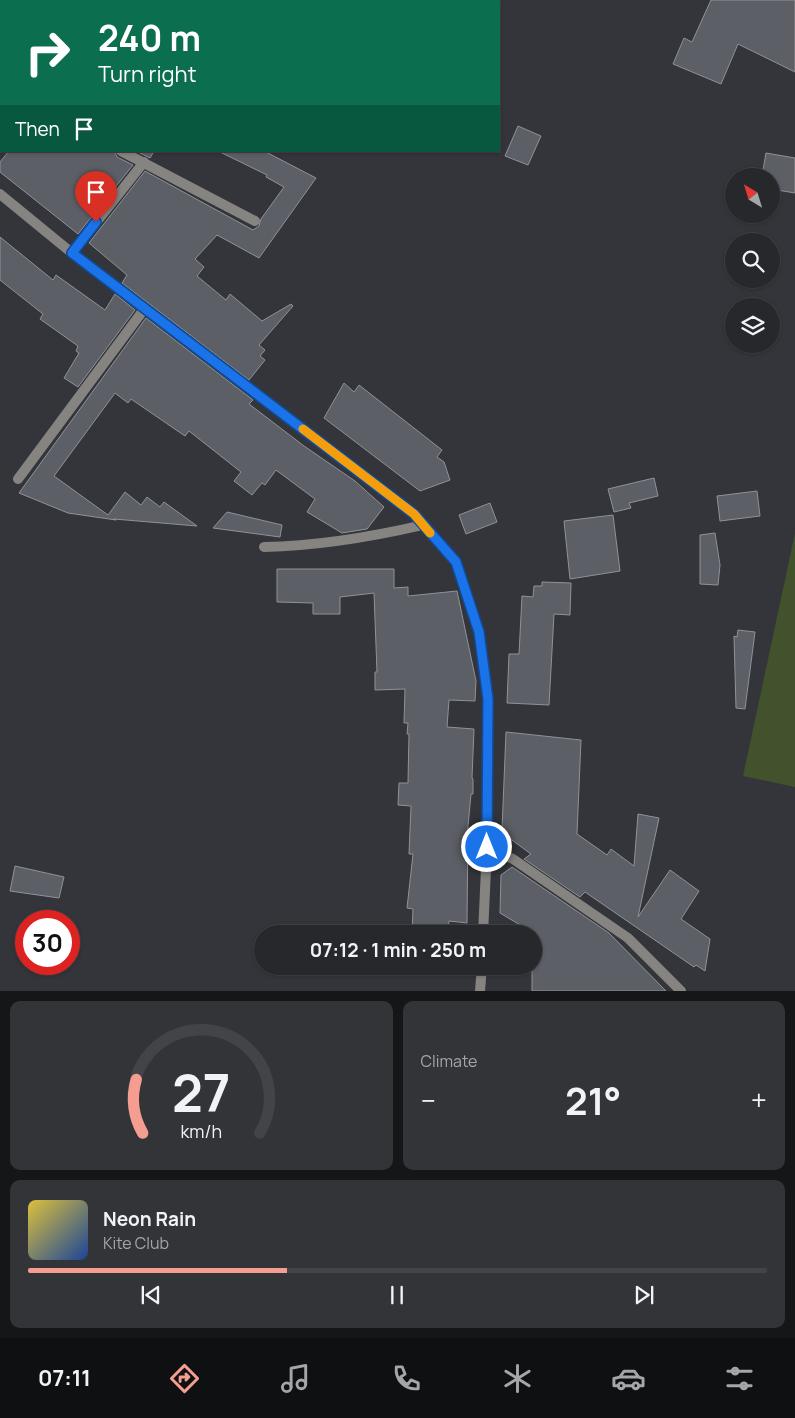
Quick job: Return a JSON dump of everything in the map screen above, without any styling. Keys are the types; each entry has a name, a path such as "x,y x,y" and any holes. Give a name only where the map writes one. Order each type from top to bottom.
{"street":[{"path":"123,152 255,221"},
{"path":"72,253 144,162"},
{"path":"0,194 72,253 414,514 456,562 479,632 488,699 487,847 483,925"},
{"path":"18,478 145,308"},
{"path":"264,547 285,547 380,535 423,525"},
{"path":"487,847 513,859 628,938 681,990"},
{"path":"480,990 481,975"}],"green space":[{"path":"795,533 795,787 743,776"}],"building":[{"path":"711,0 795,0 795,72 738,44 721,84 673,64 684,38 692,42"},
{"path":"518,126 541,136 528,165 505,156"},
{"path":"8,152 114,152 117,157 133,165 78,234 0,172 0,162"},
{"path":"138,152 153,152 150,158"},
{"path":"220,152 266,152 316,178 259,258 217,235 195,259 204,267 197,276 226,300 230,294 262,321 291,304 293,306 259,345 265,350 260,356 265,360 249,380 122,283 127,275 89,243 145,171 253,230 259,226 261,219 284,187 266,177 267,175"},
{"path":"766,153 795,158 795,193 780,190 780,168 763,168"},
{"path":"0,237 53,280 56,275 105,310 115,294 135,310 78,387 64,378 79,353 76,351 78,346 40,319 43,314 0,280"},
{"path":"146,318 253,400 249,404 304,446 355,481 384,507 367,529 342,533 307,512 315,499 276,470 265,485 262,483 252,495 234,481 241,472 189,431 185,436 131,399 128,403 115,393 54,476 108,515 125,492 141,505 147,497 160,507 164,502 197,526 114,519 116,520 68,513 19,493"},
{"path":"344,383 354,392 359,385 442,450 437,457 444,462 450,480 420,491 324,418"},
{"path":"654,478 658,496 629,503 631,508 614,512 608,489"},
{"path":"757,491 760,516 720,521 717,496"},
{"path":"490,503 497,522 466,534 459,515"},
{"path":"227,512 282,525 280,537 213,528"},
{"path":"613,515 620,571 570,579 564,521"},
{"path":"715,533 720,565 718,585 700,584 700,535"},
{"path":"277,569 394,569 394,588 408,587 408,596 457,591 476,681 475,701 449,700 447,727 474,729 473,794 471,794 468,826 467,923 449,921 449,925 412,925 413,909 407,908 413,854 409,854 411,806 398,805 399,783 408,783 409,734 407,734 408,723 404,723 405,689 375,690 375,672 377,672 374,593 340,597 340,614 313,614 313,603 277,602"},
{"path":"542,582 571,583 570,615 554,614 549,705 507,703 509,654 519,654 522,596 533,597 534,586 542,586"},
{"path":"738,630 755,632 745,709 736,708 734,636 737,637"},
{"path":"506,732 581,740 577,834 607,855 611,849 634,866 638,814 659,818 638,917 670,870 699,891 681,919 710,939 705,971 696,965 694,967 585,892 580,897 524,859 531,854 505,835 502,830"},
{"path":"15,866 64,877 59,898 10,891"},
{"path":"512,867 609,933 666,991 532,991 532,975 542,975 542,925 520,925 500,913 501,875"}],"slow traffic":[{"path":"303,429 414,514 430,533"}],"route":[{"path":"96,222 72,253 414,514 456,562 479,632 488,699 487,847"}]}
